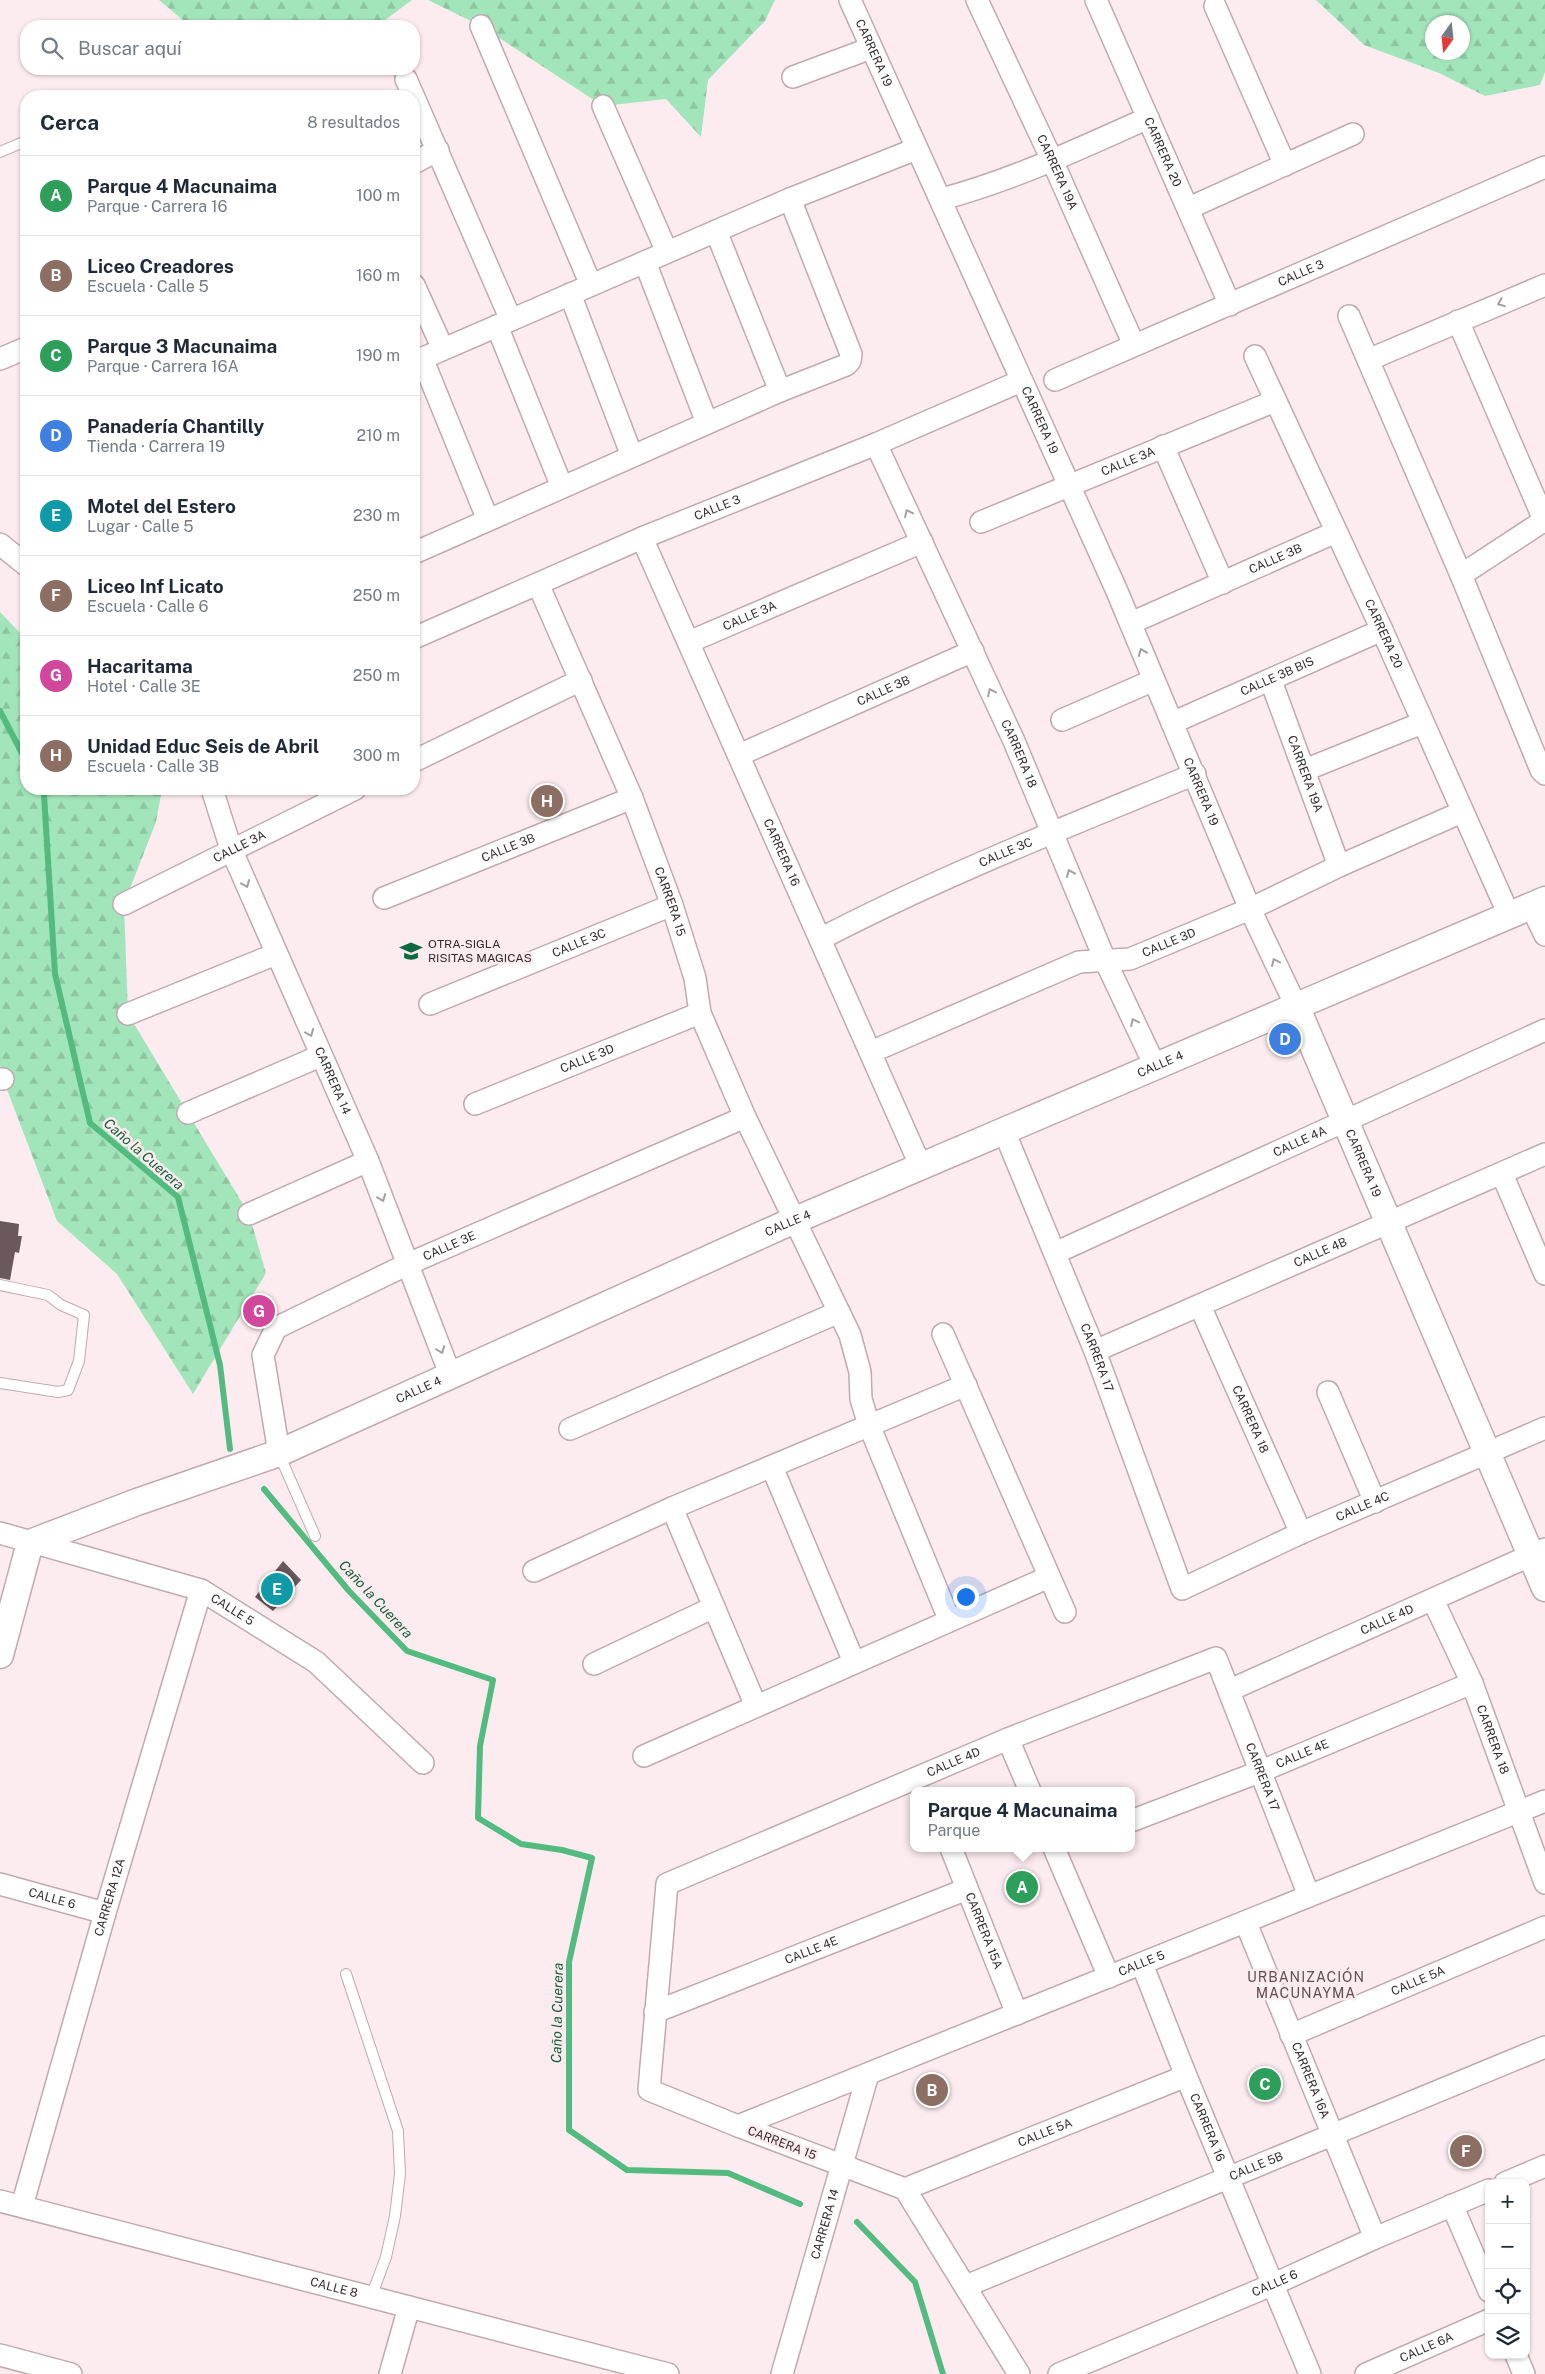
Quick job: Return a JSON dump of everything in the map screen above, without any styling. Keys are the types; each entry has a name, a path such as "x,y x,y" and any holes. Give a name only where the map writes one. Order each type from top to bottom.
{"street":[{"name":"CARRERA 19","path":"850,0 916,148 942,199 1021,381 1131,623 1250,909 1296,1006 1487,1454 1538,1551 1545,1588"},
{"name":"CARRERA 19A","path":"977,0 1052,160 1134,345"},
{"name":"CARRERA 20","path":"1096,0 1230,305"},
{"path":"1216,6 1285,165"},
{"path":"481,26 591,285"},
{"path":"793,77 871,48"},
{"path":"406,79 411,90"},
{"path":"603,106 667,252"},
{"path":"420,110 438,150 504,323 562,487"},
{"path":"942,199 965,193 1052,160 1148,118"},
{"path":"1189,208 1353,134"},
{"path":"420,359 790,199 916,148"},
{"path":"420,160 438,150"},
{"name":"CALLE 3","path":"1055,380 1545,168"},
{"path":"420,550 780,391 846,365 850,361 851,354 790,199"},
{"path":"716,231 780,391"},
{"path":"645,262 707,423"},
{"path":"1368,360 1545,285"},
{"path":"570,294 632,456"},
{"path":"420,298 443,349"},
{"path":"1349,316 1461,574 1541,770 1545,774"},
{"path":"1458,321 1545,521 1461,574"},
{"path":"0,359 20,351"},
{"name":"CARRERA 20","path":"1254,356 1382,630 1462,812 1528,907 1545,935"},
{"path":"420,365 488,520"},
{"name":"CALLE 3","path":"420,635 642,538 876,444 1021,381"},
{"name":"CALLE 3A","path":"981,522 1275,401"},
{"name":"CARRERA 18","path":"876,444 972,651 1053,832 1105,960 1155,1066"},
{"path":"1163,446 1223,583"},
{"name":"CALLE 3B","path":"1131,623 1336,532"},
{"name":"CARRERA 16","path":"642,538 690,642 921,1167"},
{"name":"CALLE 3A","path":"690,642 922,542"},
{"path":"0,544 20,560"},
{"name":"CARRERA 15","path":"538,584 632,798 672,906 695,978 700,1013 745,1117 850,1334 860,1372 861,1399 869,1424 949,1619"},
{"name":"CALLE 3B BIS","path":"1172,723 1271,681 1382,630"},
{"name":"CALLE 3B","path":"739,755 972,651"},
{"path":"420,758 581,680"},
{"path":"1062,720 1154,680"},
{"name":"CARRERA 19A","path":"1271,681 1339,866"},
{"path":"1305,770 1422,722"},
{"name":"CALLE 3C","path":"820,939 878,909 1053,832 1195,774"},
{"name":"CARRERA 14","path":"214,795 231,848 320,1056 368,1160 450,1374"},
{"name":"CALLE 3A","path":"124,904 231,848 342,795"},
{"name":"CALLE 3B","path":"384,898 632,798"},
{"name":"CALLE 3D","path":"870,1052 1079,962 1130,959 1250,909 1339,866 1462,812"},
{"name":"CALLE 3C","path":"430,1004 672,906"},
{"name":"CALLE 4","path":"30,1543 137,1502 279,1453 450,1374 796,1220 1528,907"},
{"path":"128,1014 276,954"},
{"name":"CALLE 3D","path":"475,1104 700,1013"},
{"name":"CALLE 4A","path":"1055,1254 1545,1030"},
{"path":"188,1113 320,1056"},
{"name":"CALLE 3E","path":"279,1453 263,1356 276,1328 408,1264 745,1117"},
{"name":"CARRERA 17","path":"1004,1131 1095,1351 1182,1589"},
{"name":"CALLE 4B","path":"1095,1351 1389,1224 1545,1154"},
{"path":"249,1214 368,1160"},
{"path":"1502,1174 1545,1274"},
{"name":"CARRERA 18","path":"1200,1306 1301,1533"},
{"path":"570,1429 839,1312"},
{"path":"943,1334 1065,1612"},
{"path":"534,1571 672,1508 772,1467 869,1424 966,1386"},
{"path":"1328,1392 1376,1502"},
{"name":"CALLE 4C","path":"1182,1589 1301,1533 1545,1428"},
{"path":"772,1467 854,1662"},
{"path":"672,1508 756,1706"},
{"name":"CALLE 5","path":"0,1533 201,1590 316,1662 423,1763"},
{"path":"0,1655 30,1543"},
{"name":"CALLE 4D","path":"1230,1690 1538,1551"},
{"path":"644,1756 949,1619 1049,1577"},
{"name":"CARRERA 12A","path":"22,2206 105,1912 201,1590"},
{"name":"CARRERA 18","path":"1433,1600 1472,1683 1545,1883"},
{"path":"594,1664 714,1607"},
{"name":"CARRERA 17","path":"1216,1658 1309,1896"},
{"name":"CALLE 4D","path":"925,1784 1008,1739 1216,1658"},
{"name":"CALLE 4E","path":"1135,1820 1259,1772 1472,1683"},
{"path":"1008,1739 1028,1787"},
{"name":"CALLE 4D","path":"666,1884 910,1790"},
{"name":"CALLE 5","path":"738,2126 1109,1976 1246,1923 1545,1800"},
{"name":"CARRERA 15A","path":"953,1852 1017,2014"},
{"path":"1058,1852 1109,1976"},
{"name":"CALLE 6","path":"0,1884 105,1912"},
{"name":"CARRERA 15","path":"666,1884 649,2090 738,2126 906,2189"},
{"name":"CALLE 4E","path":"655,2012 967,1889"},
{"name":"CARRERA 16A","path":"1246,1923 1375,2238"},
{"name":"CALLE 5A","path":"1291,2035 1545,1927"},
{"name":"CARRERA 16","path":"1142,1964 1186,2076 1310,2374"},
{"name":"CALLE 5B","path":"966,2286 1545,2047"},
{"name":"CARRERA 14","path":"782,2374 868,2074"},
{"name":"CALLE 5A","path":"906,2189 1186,2076"},
{"path":"1514,2179 1545,2166"},
{"path":"906,2189 1019,2374"},
{"name":"CALLE 6","path":"1059,2374 1274,2284 1375,2238 1485,2192"},
{"name":"CALLE 8","path":"0,2201 668,2374"},
{"path":"1452,2205 1485,2282"},
{"path":"390,2374 409,2307"},
{"name":"CALLE 6A","path":"1366,2374 1485,2322"},
{"path":"0,2355 71,2374"},
{"path":"1518,2359 1524,2374"}],"lane":[{"path":"0,152 20,144"},
{"path":"0,1285 48,1295 62,1305 84,1315 79,1361 68,1390 58,1392 0,1384"},
{"path":"279,1453 315,1536"},
{"path":"346,1974 398,2131 400,2174 395,2216 386,2258 371,2297"}],"green space":[{"path":"159,0 412,0 385,20 183,20"},
{"path":"428,0 775,0 765,21 708,80 701,137 666,99 603,106 481,26"},
{"path":"1316,0 1545,0 1545,72 1540,85 1485,96 1439,73 1364,45"},
{"path":"0,612 20,633 20,795 161,795 156,822 124,904 128,1014 249,1214 266,1273 193,1394 117,1274 57,1221 3,1079 0,1065"}],"building":[{"path":"0,1221 19,1224 18,1236 22,1236 19,1253 15,1252 10,1280 0,1278"},
{"path":"283,1561 301,1580 273,1611 255,1597"}],"waterway":[{"name":"Caño la Cuerera","path":"0,711 20,749"},
{"name":"Caño la Cuerera","path":"44,795 55,974 90,1123 178,1197 220,1365 230,1449"},
{"name":"Caño la Cuerera","path":"264,1489 349,1591 407,1651 493,1680 480,1746 478,1818 521,1844 562,1850 592,1858 569,1962 569,2130 627,2170 728,2173 800,2204"},
{"name":"Caño la Cuerera","path":"857,2222 915,2282 943,2374"}],"place":[{"name":"Unidad Educ Seis de Abril","path":"547,801"},
{"name":"OTRA-SIGLA RISITAS MAGICAS","path":"411,951"},
{"name":"Panadería Chantilly","path":"1285,1039"},
{"name":"Hacaritama","path":"259,1311"},
{"name":"Motel del Estero","path":"277,1589"},
{"name":"Parque 4 Macunaima","path":"1022,1887"},
{"name":"Parque 3 Macunaima","path":"1265,2084"},
{"name":"Liceo Creadores","path":"932,2090"},
{"name":"Liceo Inf Licato","path":"1466,2151"}],"district":[{"name":"URBANIZACIÓN MACUNAYMA","path":"1306,1985"}]}
